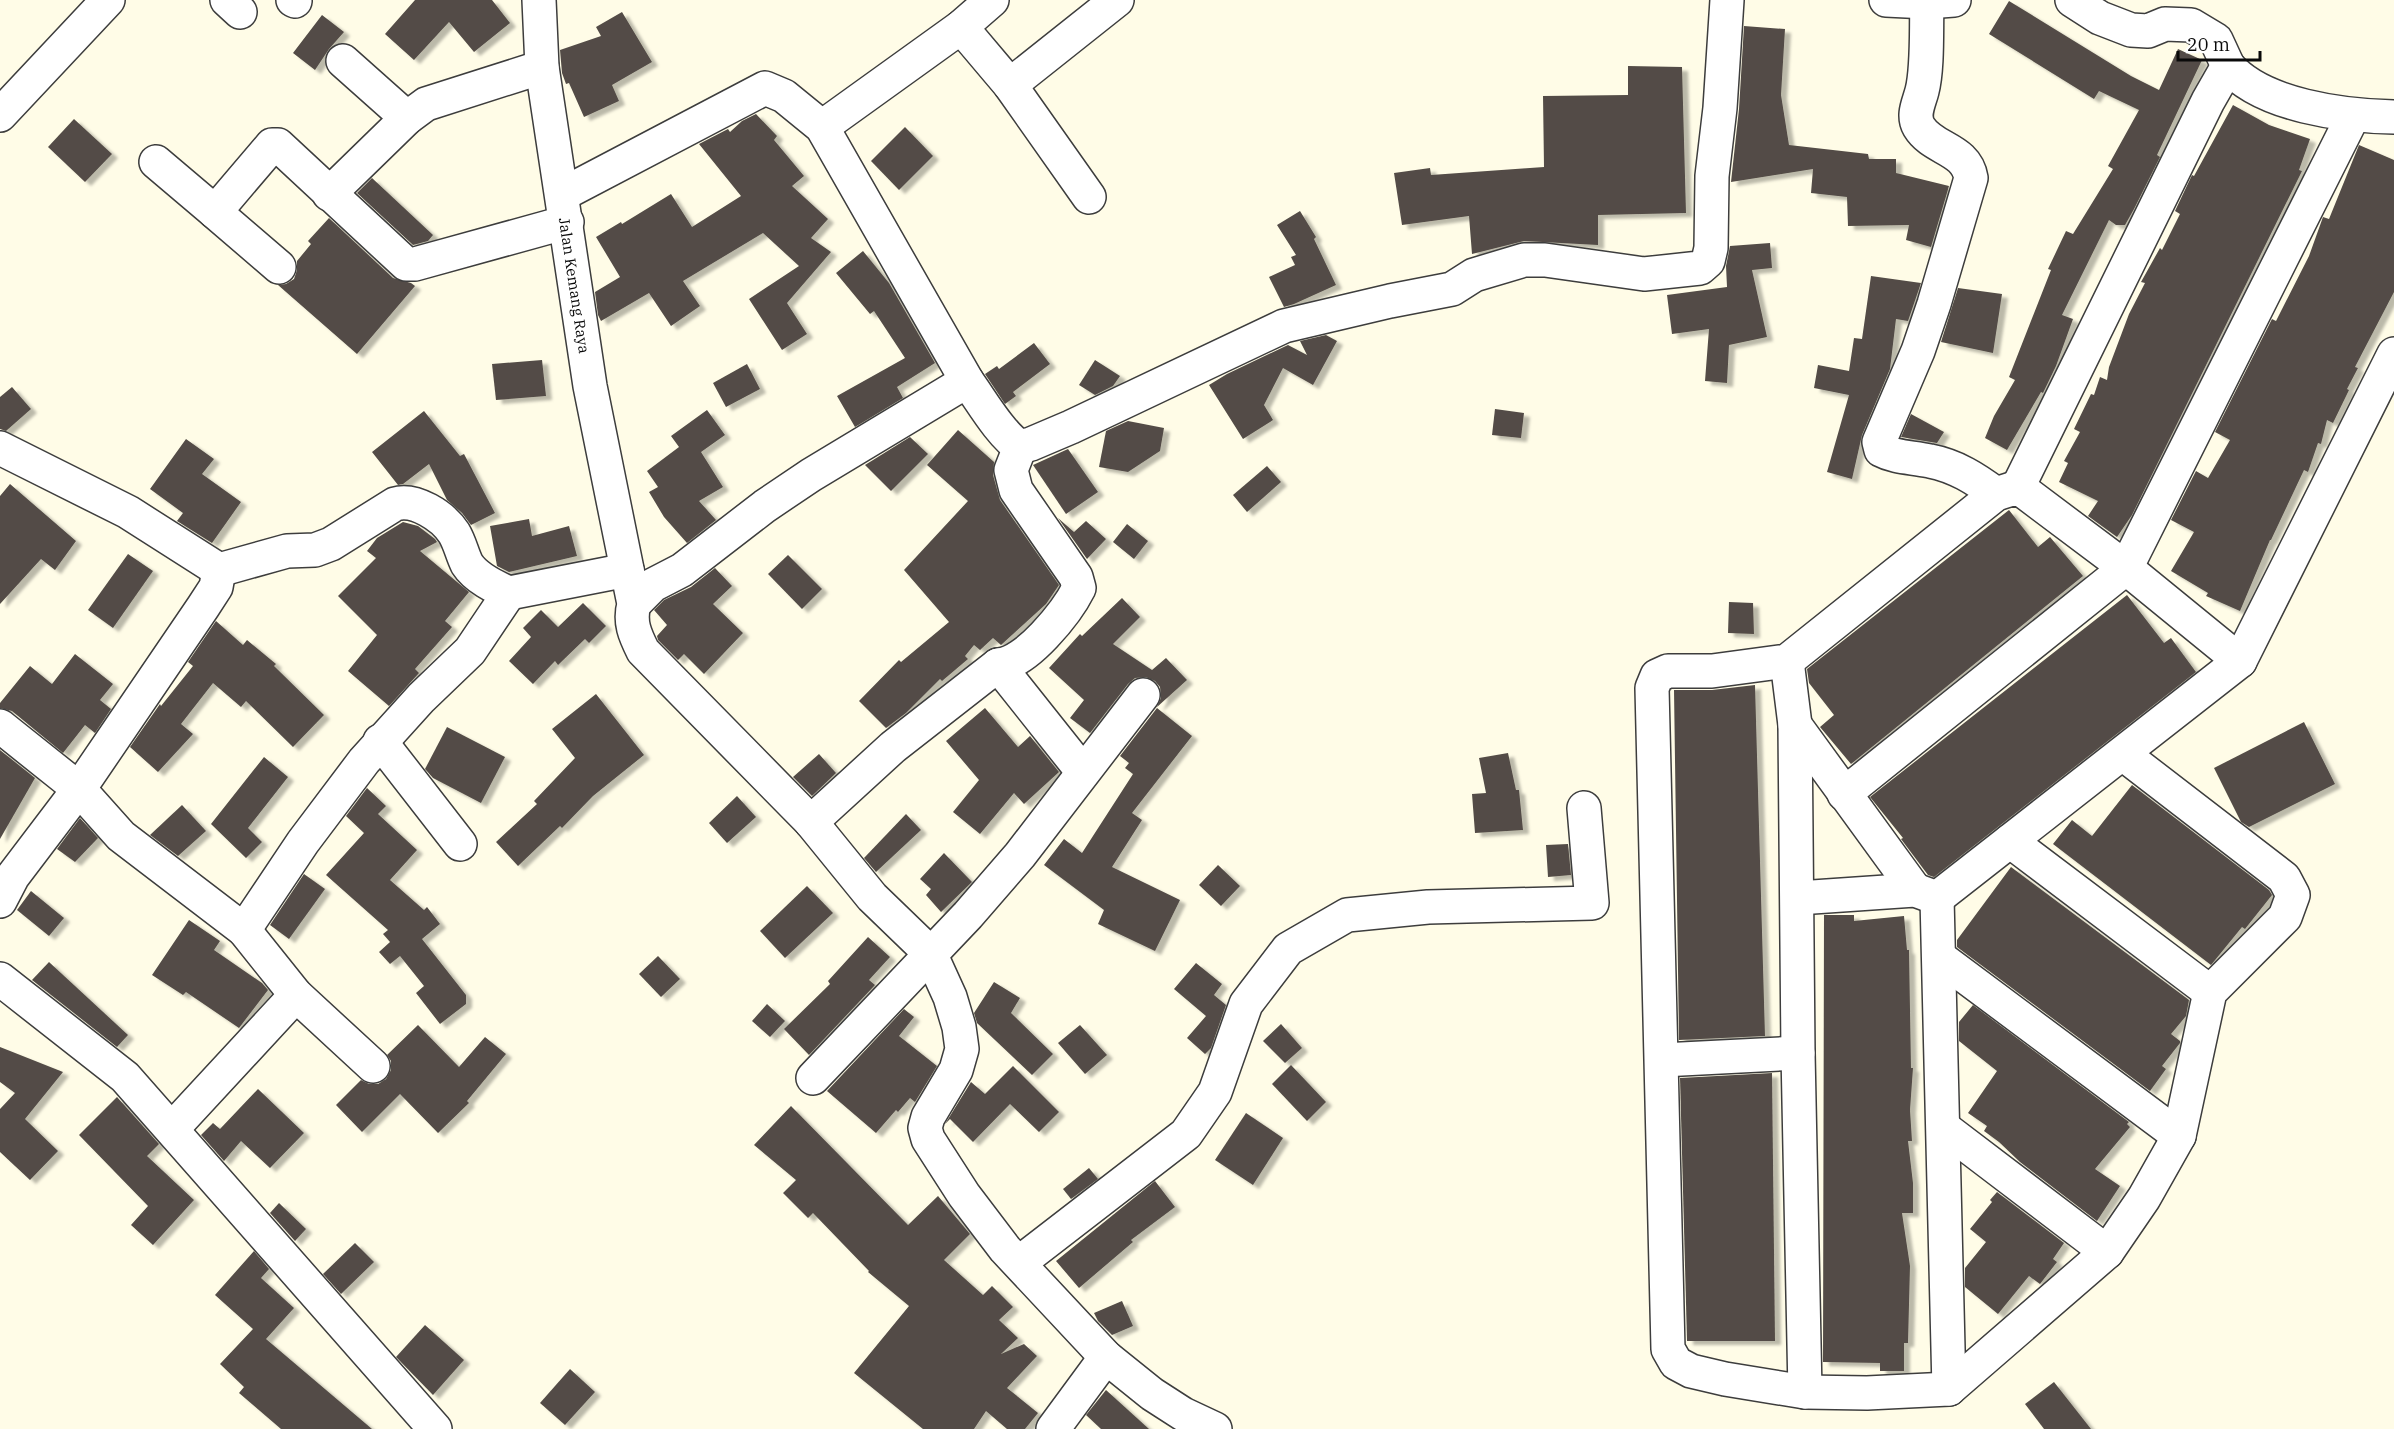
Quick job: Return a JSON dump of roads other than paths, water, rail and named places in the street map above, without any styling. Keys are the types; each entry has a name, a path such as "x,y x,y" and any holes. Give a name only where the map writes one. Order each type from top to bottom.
{"street":[{"path":"0,115 108,0"},
{"name":"Jalan Kemang Raya","path":"540,0 542,67 590,386 634,604 632,612 634,632 643,651 811,822 872,897 930,953"},
{"path":"822,127 962,27 992,0"},
{"path":"1010,85 1117,0"},
{"path":"1020,447 1071,427 1284,326 1452,289 1474,275 1513,262 1545,260 1644,274 1700,268 1708,261 1712,248 1712,176 1720,108 1727,0"},
{"path":"1886,0 1940,1 1916,112 1918,126 1926,136 1962,158 1969,168 1971,178 1934,304 1918,351 1879,442 1881,450 1891,455 1953,467 2007,491 2126,568 2240,661"},
{"path":"2072,0 2100,18 2131,30 2148,31 2165,24 2191,25 2216,40 2228,66 2236,76 2284,101 2353,116 2394,117"},
{"path":"962,27 1010,85 1089,196"},
{"path":"343,61 407,118"},
{"path":"2123,754 2284,878 2293,895 2285,917 2210,992 2179,1136 2144,1198 2107,1252 1949,1389 1868,1393 1805,1392 1725,1379 1691,1371 1676,1363 1668,1350 1652,688 1658,676 1668,671 1712,670 1787,661 2007,491 2208,100 2228,66"},
{"path":"329,194 407,118 426,104 542,67"},
{"path":"215,212 272,145 278,145 406,264 415,264 565,208 765,88 784,96 822,127 967,381 1008,436 1020,447"},
{"path":"1844,794 2126,568 2353,116"},
{"path":"156,162 279,267"},
{"path":"1798,898 1926,894 2010,841 2240,661 2394,354"},
{"path":"634,604 653,585 682,570 765,506 811,475 967,381"},
{"path":"0,447 128,512 219,570 287,551 315,550 406,500 444,521 456,537 468,565 491,585 509,593 627,570"},
{"path":"811,822 893,747 998,665 1007,665 1020,658 1069,608 1079,588 1076,577 1016,490 1011,470 1020,447"},
{"path":"0,901 13,876 79,789 203,607 216,587 219,570"},
{"path":"244,930 303,842 380,741 470,651 509,593"},
{"path":"1787,661 1795,725 1798,1053 1805,1392"},
{"path":"998,665 1083,772"},
{"path":"813,1078 968,915 1020,855 1143,695"},
{"path":"1795,725 1844,794 1926,894 1939,957 1949,1389"},
{"path":"0,726 79,789 121,836 244,930 296,995 373,1066"},
{"path":"380,741 460,844"},
{"path":"1019,1263 1186,1134 1215,1092 1246,1004 1287,950 1347,915 1428,907 1592,903 1584,808"},
{"path":"2010,841 2210,992"},
{"path":"930,953 950,997 959,1027 962,1049 956,1070 928,1118 925,1128 928,1139 964,1195 1019,1263 1106,1357 1152,1394 1183,1414 1215,1429"},
{"path":"1939,957 2179,1136"},
{"path":"0,979 125,1077 435,1429"},
{"path":"172,1129 296,995"},
{"path":"1662,1060 1798,1053"},
{"path":"1944,1128 2107,1252"},
{"path":"1053,1429 1106,1357"}]}
